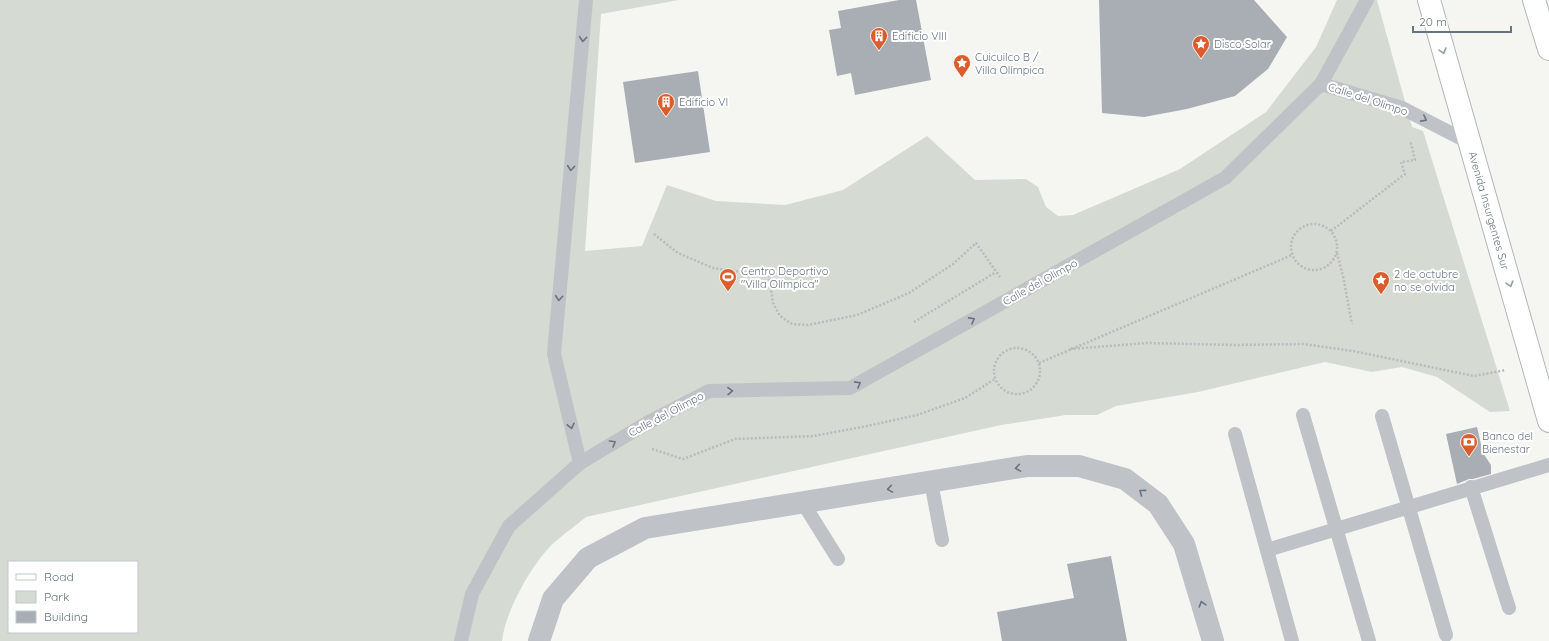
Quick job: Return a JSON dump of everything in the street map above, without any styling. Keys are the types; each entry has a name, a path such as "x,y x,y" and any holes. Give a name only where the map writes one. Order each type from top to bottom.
{"main road":[{"name":"Avenida Insurgentes Sur","path":"1429,0 1549,421"},
{"path":"1534,0 1549,49"}],"street":[{"path":"539,641 553,599 588,558 645,528 1027,466 1079,466 1125,479 1158,504 1184,544 1213,641"}],"lane":[{"path":"580,463 554,354 586,0"},
{"path":"1321,84 1367,0"},
{"name":"Calle del Olimpo","path":"461,641 472,594 509,526 580,463 647,423 709,391 850,388 1225,178 1321,84 1402,108 1470,143"},
{"path":"1303,415 1369,641"},
{"path":"1382,416 1446,635"},
{"path":"1236,434 1292,641"},
{"path":"1267,550 1471,487 1549,465"},
{"path":"931,482 942,540"},
{"path":"1471,487 1509,608"},
{"path":"803,503 838,559"}],"path":[{"path":"1331,231 1405,174 1400,162 1415,160 1411,143 1423,142 1438,126"},
{"path":"1319,224 1326,227 1331,231 1335,238 1337,244 1336,252 1329,264 1322,268 1315,270 1302,266 1296,262 1292,255 1291,248 1294,234 1305,225 1319,224"},
{"path":"654,234 678,253 713,268 769,276 773,303 780,316 792,324 808,325 857,315 910,293 953,264 976,243 1014,296"},
{"path":"1336,252 1343,276 1352,324"},
{"path":"1039,363 1292,255"},
{"path":"910,325 996,272"},
{"path":"1070,349 1147,343 1234,345 1303,344 1353,351 1474,376 1533,365"},
{"path":"1013,348 1028,351 1039,363 1040,370 1037,384 1025,393 1018,394 1004,391 995,379 995,363 999,356 1013,348"},
{"path":"621,438 684,459 735,439 814,436 917,415 965,398 995,379"}],"green space":[{"name":"Centro Deportivo \"Villa Olímpica\"","path":"0,0 679,0 601,14 585,251 642,246 667,185 716,201 785,205 843,190 927,136 975,180 1026,179 1038,187 1046,207 1058,216 1073,215 1180,169 1266,112 1316,47 1337,0 1377,0 1412,127 1423,131 1510,411 1490,412 1437,377 1402,367 1372,372 1325,362 1198,392 1116,406 1097,415 1066,415 1001,425 586,517 550,546 532,570 512,606 502,641 0,641"}],"building":[{"name":"Edificio VIII","path":"899,0 916,0 931,80 855,95 851,73 837,76 829,30 841,28 838,11"},
{"path":"1099,0 1254,0 1287,37 1268,69 1235,96 1187,109 1144,117 1102,113"},
{"name":"Edificio VI","path":"698,71 710,152 635,163 623,82"},
{"name":"Banco del Bienestar","path":"1477,427 1483,453 1491,465 1491,474 1469,479 1457,484 1446,434"},
{"path":"1111,556 1127,641 1002,641 997,612 1074,598 1067,564"}],"place":[{"name":"Edificio VIII","path":"879,51"},
{"name":"Disco Solar","path":"1201,59"},
{"name":"Cuicuilco B / Villa Olímpica","path":"962,78"},
{"name":"Edificio VI","path":"666,117"},
{"name":"Centro Deportivo \"Villa Olímpica\"","path":"728,292"},
{"name":"2 de octubre no se olvida","path":"1381,295"},
{"name":"Banco del Bienestar","path":"1469,457"}]}
